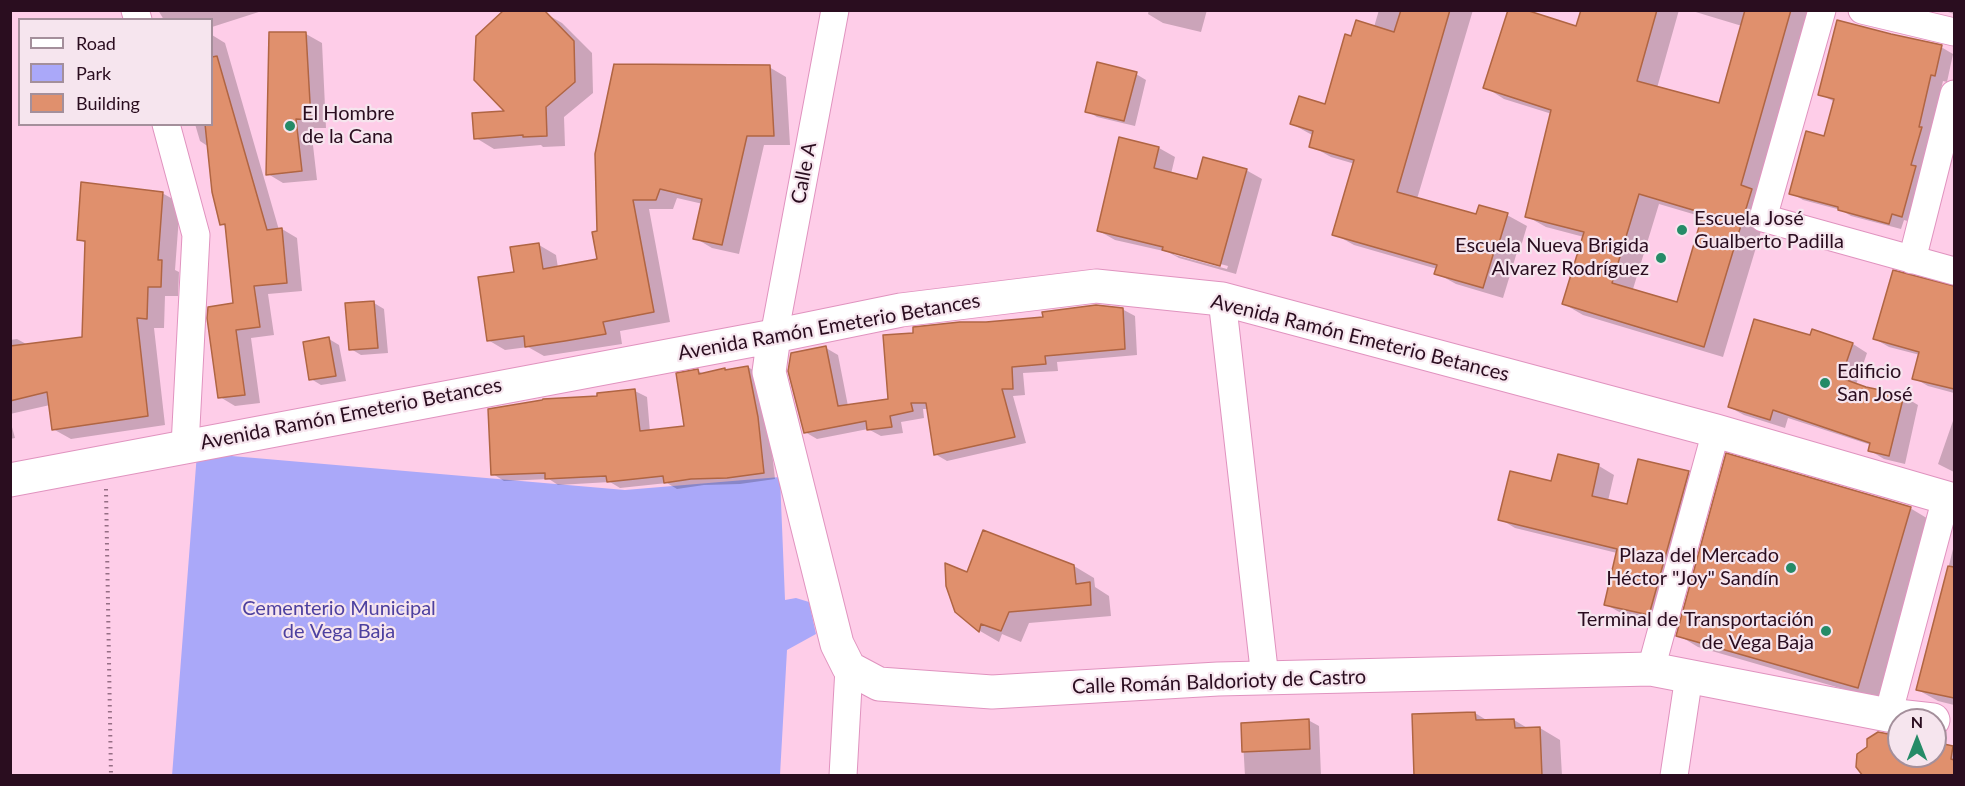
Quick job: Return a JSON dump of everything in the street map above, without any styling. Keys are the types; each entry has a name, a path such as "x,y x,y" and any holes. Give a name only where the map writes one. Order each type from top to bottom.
{"street":[{"name":"Calle A","path":"774,336 834,10"},
{"path":"1822,10 1763,218 1954,271"},
{"path":"1862,10 1954,32"},
{"path":"1912,260 1954,94"},
{"path":"167,126 196,235 185,446"},
{"name":"Avenida Ramón Emeterio Betances","path":"10,480 901,310 1096,286 1222,299 1716,431 1950,499"},
{"path":"1222,299 1265,678"},
{"path":"774,336 769,372 837,644 849,668 843,776"},
{"path":"1652,669 1716,431"},
{"path":"1890,708 1950,499"},
{"name":"Calle Román Baldorioty de Castro","path":"849,668 879,684 993,692 1218,679 1652,669 1887,715"},
{"path":"1674,776 1689,676"}],"path":[{"path":"105,461 111,776"}],"green space":[{"name":"Cementerio Municipal de Vega Baja","path":"197,453 625,490 780,477 785,600 796,598 809,602 816,634 787,650 780,775 172,776"}],"building":[{"path":"504,10 544,10 574,41 575,82 546,107 547,136 523,137 523,135 474,139 472,113 504,111 474,80 476,36"},
{"path":"1401,10 1450,10 1397,192 1476,214 1479,205 1508,213 1483,288 1434,274 1437,265 1332,235 1354,160 1309,147 1313,131 1290,124 1299,96 1325,104 1345,34 1351,36 1356,20 1394,32"},
{"path":"1508,10 1526,10 1576,26 1581,10 1657,10 1637,81 1719,103 1745,10 1791,10 1741,185 1752,189 1704,347 1562,304 1584,232 1525,217 1551,110 1483,88","holes":["1639,194 1703,213 1677,302 1612,283"]},
{"path":"1837,20 1942,45 1935,76 1931,75 1919,127 1922,127 1911,165 1916,166 1902,217 1892,214 1889,224 1789,194 1806,131 1824,136 1834,99 1818,95"},
{"path":"269,32 306,32 311,120 296,119 302,171 266,175"},
{"path":"217,56 267,230 282,228 287,283 254,286 260,327 236,330 245,395 218,398 207,318 208,307 233,303 225,224 220,225 212,192 205,126 213,126 213,57"},
{"path":"1097,62 1137,72 1124,121 1085,112"},
{"path":"614,64 770,65 774,136 747,136 722,245 693,239 702,199 660,189 656,200 633,200 654,312 603,322 606,334 525,347 524,336 487,341 478,277 514,272 510,247 539,243 543,269 597,259 592,232 597,231 595,154"},
{"path":"1119,137 1159,147 1154,168 1197,179 1203,157 1247,169 1220,266 1162,250 1163,247 1097,231"},
{"path":"81,182 163,192 158,260 162,260 161,287 148,287 147,319 137,318 148,416 52,430 47,392 10,401 10,346 82,337 85,241 77,240"},
{"path":"1893,270 1954,286 1954,389 1912,379 1919,352 1873,339"},
{"path":"374,301 378,348 349,350 345,303"},
{"path":"1096,305 1123,308 1125,349 1045,356 1046,364 1012,367 1013,389 1002,389 1015,437 934,455 926,403 911,403 913,411 890,416 892,427 867,430 866,421 804,433 788,371 791,353 826,346 838,406 888,399 883,335 913,333 913,327 1043,317 1042,312"},
{"path":"1754,319 1810,335 1812,329 1853,343 1841,378 1866,387 1904,395 1889,456 1868,451 1870,443 1773,410 1770,420 1728,407"},
{"path":"329,337 336,376 309,380 303,342"},
{"path":"748,366 758,417 764,473 664,483 663,476 607,482 606,476 545,479 545,473 491,475 488,409 543,399 597,396 597,393 635,389 640,431 684,426 676,373 698,369 699,374"},
{"name":"Plaza del Mercado Héctor \"Joy\" Sandín","path":"1726,453 1911,507 1858,688 1676,636"},
{"path":"1558,454 1599,464 1592,496 1627,504 1638,459 1689,471 1649,615 1604,605 1617,549 1498,520 1510,471 1551,481"},
{"path":"983,530 1074,565 1076,584 1090,582 1091,605 1009,612 1001,631 981,624 979,632 955,612 946,586 945,563 967,572"},
{"path":"1948,566 1954,567 1954,698 1916,690"},
{"path":"1475,712 1476,720 1514,719 1515,728 1540,727 1542,776 1414,776 1412,714"},
{"path":"1309,719 1310,749 1242,752 1241,723"},
{"path":"1878,732 1887,734 1887,768 1947,768 1947,745 1953,746 1951,759 1954,760 1954,776 1863,776 1856,767 1857,754 1867,747 1867,739"}],"place":[{"name":"El Hombre de la Cana","path":"290,126"},
{"name":"Escuela José Gualberto Padilla","path":"1682,230"},
{"name":"Escuela Nueva Brigida Alvarez Rodríguez","path":"1661,258"},
{"name":"Edificio San José","path":"1825,383"},
{"name":"Plaza del Mercado Héctor \"Joy\" Sandín","path":"1791,568"},
{"name":"Terminal de Transportación de Vega Baja","path":"1826,631"}]}
